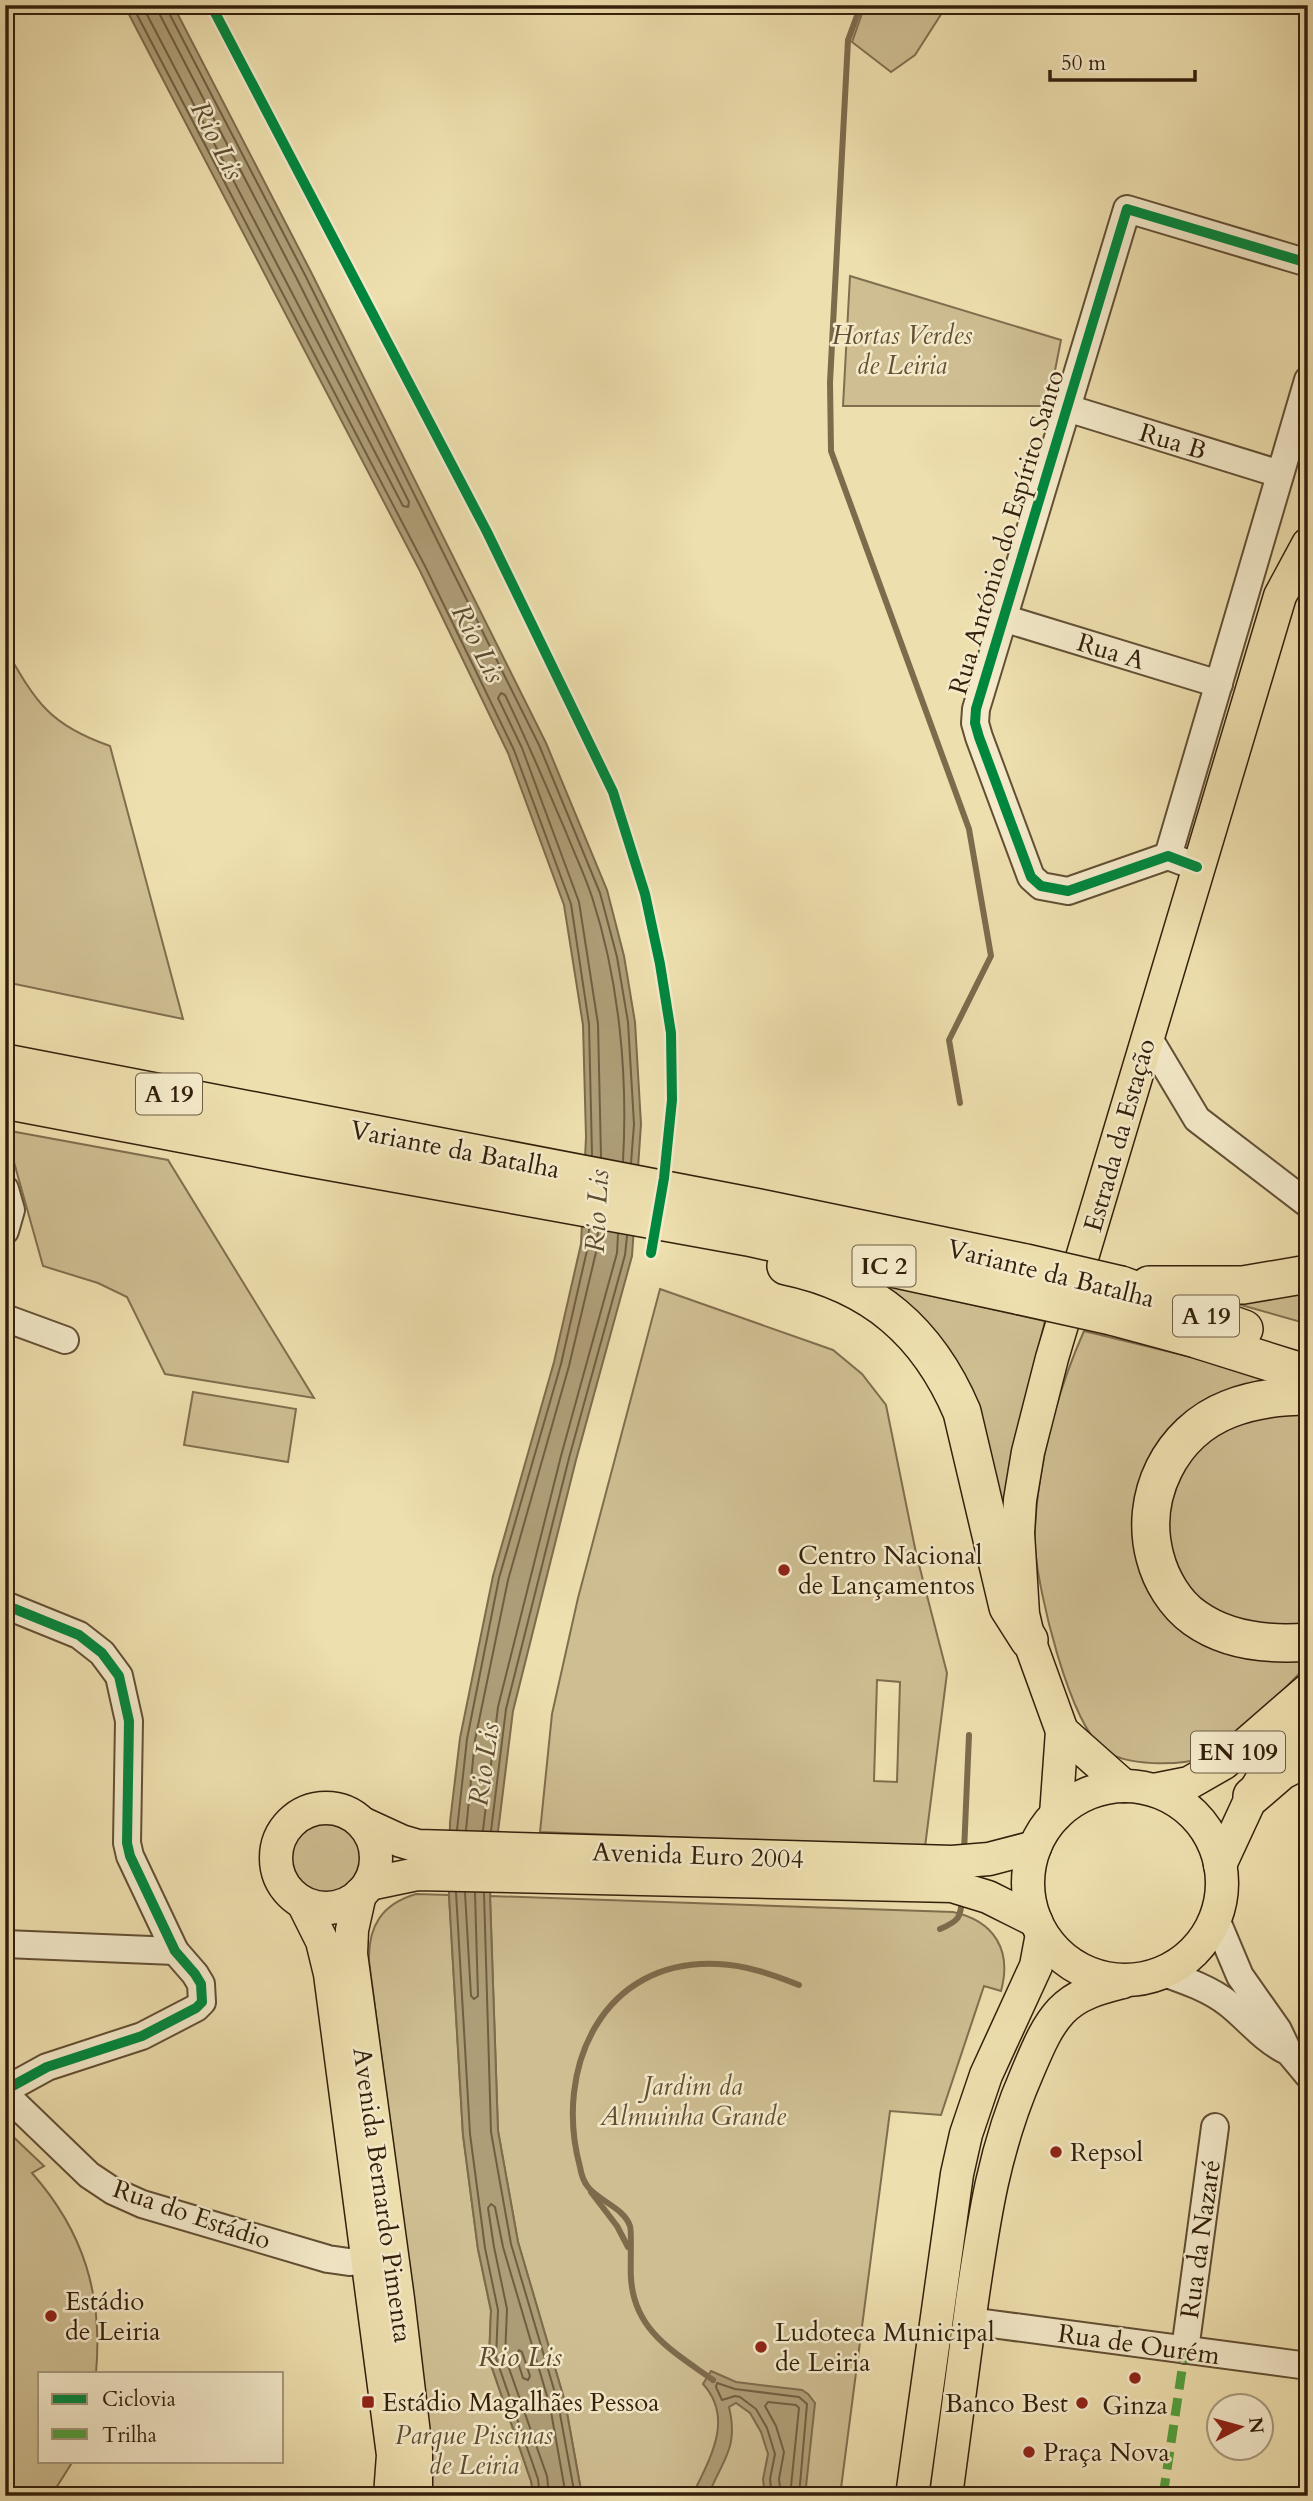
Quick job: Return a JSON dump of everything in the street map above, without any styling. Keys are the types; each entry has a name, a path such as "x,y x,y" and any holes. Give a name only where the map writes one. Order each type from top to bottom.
{"highway":[{"name":"Variante da Batalha","path":"5,1063 484,1184"},
{"name":"Variante da Batalha","path":"5,1100 306,1157 484,1184 751,1234"},
{"path":"484,1184 751,1234 797,1268 853,1289 894,1315 922,1343 950,1383 962,1412 1008,1607 1029,1640"},
{"name":"IC 2","path":"751,1234 1023,1279 1116,1301 1196,1339 1308,1374"},
{"path":"1116,1301 1308,1274"},
{"name":"Variante da Batalha","path":"1116,1301 1308,1352"},
{"path":"1308,1396 1254,1401 1227,1410 1202,1425 1182,1442 1167,1461 1155,1485 1150,1513 1151,1542 1159,1573 1172,1596 1194,1618 1220,1632 1249,1640 1308,1642"},
{"path":"1252,1796 1281,1771 1308,1757"}],"main road":[{"name":"Estrada da Estação","path":"1056,1815 1062,1731 1029,1640 1023,1614 1018,1532 1028,1452 1052,1359 1280,596 1289,575 1307,548"},
{"name":"EN 109","path":"1139,1788 1189,1783 1224,1763 1308,1690"},
{"name":"EN 109","path":"1220,1865 1266,1772 1308,1726"},
{"name":"Estrada da Estação","path":"1062,1731 1139,1788"},
{"path":"912,2496 957,2174 966,2134 986,2075 1036,1966 1039,1927 1029,1897 1029,1872 1035,1847 1056,1815 1076,1799 1099,1789 1139,1788 1181,1804 1203,1825 1217,1852 1222,1891 1216,1919 1203,1941 1186,1960 1164,1973 1146,1979 1099,1977 1073,1965 1039,1927"},
{"path":"328,1808 351,1814 364,1824 376,1853 375,1869 364,1889 343,1905 330,1908 303,1903 290,1893 281,1880 276,1865 279,1841 292,1821 305,1812 328,1808"},
{"name":"Avenida Euro 2004","path":"364,1824 401,1842 418,1846 952,1863 989,1859 1035,1847"},
{"name":"Avenida Euro 2004","path":"364,1889 401,1876 430,1874 952,1886 988,1897 1039,1927"},
{"name":"Avenida Bernardo Pimenta","path":"364,1889 352,1930 351,1954 408,2382 417,2465 416,2496"},
{"name":"Avenida Bernardo Pimenta","path":"303,1903 322,1941 330,1974 393,2455 390,2496"},
{"path":"946,2496 985,2210 1000,2145 1014,2104 1053,2020 1072,2001 1092,1990 1127,1980"}],"street":[{"name":"Rua António do Espírito Santo","path":"1168,856 1068,891 1041,886 1031,877 979,737 975,723 976,709 1127,209 1308,263"},
{"path":"1197,867 1168,856 1219,684 1291,463 1308,380"},
{"name":"Rua B","path":"1066,408 1291,463"},
{"name":"Rua A","path":"1003,618 1219,684"},
{"path":"1148,1037 1197,1119 1308,1204"},
{"path":"5,1189 11,1210 5,1231"},
{"path":"5,1318 65,1340"},
{"path":"5,1605 79,1635 102,1653 119,1676 129,1721 127,1843 137,1874 175,1951 201,1984 202,2002 196,2008 142,2036 47,2067 5,2092"},
{"path":"1216,1919 1240,1976 1278,2030 1288,2051 1308,2075"},
{"path":"5,1944 175,1951"},
{"path":"1164,1973 1215,1994 1262,2035 1288,2051"},
{"name":"Rua do Estádio","path":"5,2092 89,2175 126,2197 328,2259 349,2262 369,2260"},
{"name":"Rua da Nazaré","path":"1185,2350 1215,2127"},
{"name":"Rua de Ourém","path":"970,2321 1308,2366"}],"green space":[{"path":"865,5 947,5 915,55 891,72 852,42"},
{"name":"Hortas Verdes de Leiria","path":"850,276 1061,340 1048,406 843,406"},
{"path":"5,648 46,709 72,729 110,746 183,1019 5,982"},
{"path":"5,1130 168,1160 314,1398 165,1374 127,1297 98,1283 43,1266"},
{"path":"867,1281 1045,1321 1009,1467 1003,1522 992,1465"},
{"path":"1308,1285 1308,1324 1220,1299"},
{"name":"Centro Nacional de Lançamentos","path":"660,1289 833,1350 862,1374 886,1405 916,1553 947,1673 925,1847 540,1832 552,1714 578,1598","holes":["877,1680 900,1682 897,1782 874,1781"]},
{"path":"1084,1331 1224,1365 1282,1383 1157,1455 1164,1603 1308,1651 1308,1665 1243,1729 1217,1751 1195,1760 1138,1762 1113,1755 1103,1749 1090,1734 1078,1712 1057,1654 1037,1567 1036,1514 1050,1432 1061,1391"},
{"path":"193,1392 296,1409 288,1462 184,1445"},
{"path":"1308,1407 1308,1627 1247,1628 1192,1598 1167,1547 1170,1486 1192,1453 1241,1418"},
{"path":"327,1822 347,1828 357,1838 363,1858 357,1878 347,1888 327,1894 307,1888 297,1878 291,1858 297,1838 307,1828"},
{"name":"Parque Piscinas de Leiria","path":"416,1894 449,1895 463,2135 478,2249 491,2311 489,2359 534,2496 430,2496 423,2376 369,1961 371,1937 379,1918 394,1904"},
{"name":"Jardim da Almuinha Grande","path":"490,1896 953,1912 980,1923 990,1930 997,1940 1004,1963 1001,1991 984,1986 941,2115 890,2111 840,2496 582,2496 565,2402 518,2242 498,2131"},
{"name":"Estádio de Leiria","path":"5,2129 44,2166 32,2173 65,2218 77,2242 93,2291 97,2344 96,2372 38,2372 38,2462 72,2462 51,2496 5,2496"}],"water":[{"name":"Rio Lis","path":"124,5 173,5 311,272 546,743 607,890 624,956 635,1022 641,1124 632,1256 576,1460 513,1711 490,1896 498,2131 518,2242 565,2402 582,2496 534,2496 489,2359 491,2310 478,2249 463,2135 449,1895 450,1822 460,1738 493,1576 554,1362 581,1244 586,1137 583,1025 564,905 508,753 420,571"},
{"path":"711,2371 736,2382 802,2390 815,2403 805,2496 765,2496 763,2479 768,2454 761,2432 750,2413 736,2403 729,2407 732,2434 728,2454 708,2496 692,2496 716,2440 717,2411 703,2384"}],"waterway":[{"path":"861,5 848,40 830,382 831,451 969,829 991,956 949,1040 960,1103"},
{"path":"964,1852 969,1735"},
{"path":"940,1929 958,1918 962,1897"},
{"path":"713,2380 671,2349 648,2326 634,2296 630,2226 617,2209 593,2192 583,2177 573,2130 574,2093 581,2058 596,2026 617,1999 644,1979 678,1967 718,1964 739,1966 799,1985"},
{"path":"591,2192 617,2226 628,2247"}],"marked path":[{"path":"1163,2496 1185,2350"}],"cycle path":[{"path":"211,5 487,532 613,792 645,894 671,1033 672,1100 664,1178 651,1253"},
{"path":"1197,867 1168,856 1068,891 1041,886 1031,877 979,737 975,723 976,709 1127,209 1308,263"},
{"path":"5,1605 79,1635 102,1653 119,1676 129,1721 127,1843 130,1856 175,1951 201,1984 202,2002 196,2008 142,2036 47,2067 5,2090"}],"place":[{"name":"Centro Nacional de Lançamentos","path":"784,1570"},
{"name":"Repsol","path":"1056,2152"},
{"name":"Estádio de Leiria","path":"51,2316"},
{"name":"Ludoteca Municipal de Leiria","path":"761,2347"},
{"name":"Ginza","path":"1135,2378"},
{"name":"Estádio Magalhães Pessoa","path":"368,2402"},
{"name":"Banco Best","path":"1082,2403"},
{"name":"Praça Nova","path":"1029,2452"}]}
